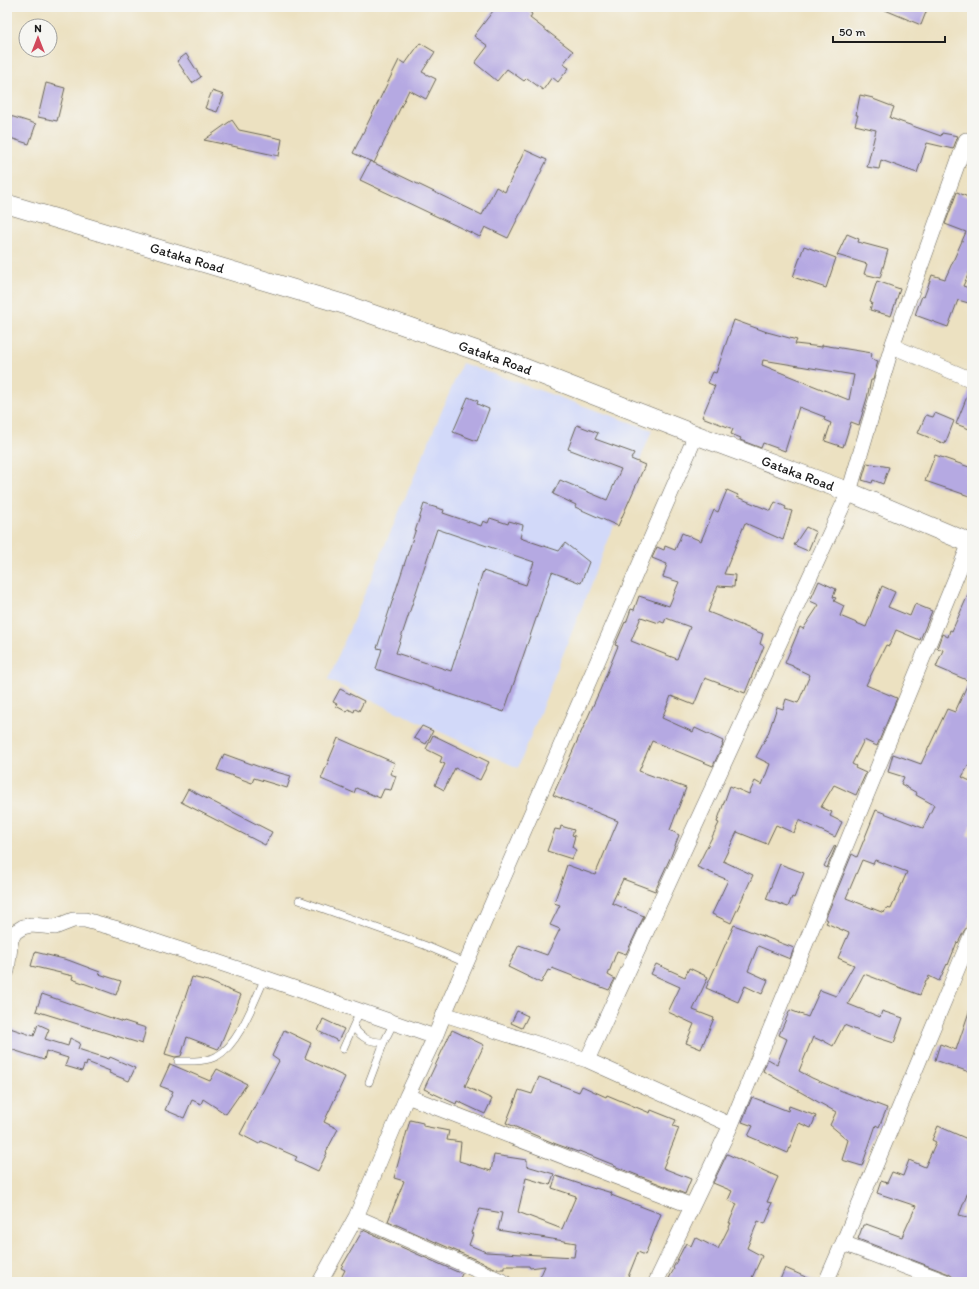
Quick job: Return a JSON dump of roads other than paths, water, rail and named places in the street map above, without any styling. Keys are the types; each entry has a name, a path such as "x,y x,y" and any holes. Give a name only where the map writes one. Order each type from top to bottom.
{"street":[{"path":"587,1060 849,492 892,346 966,140"},
{"name":"Gataka Road","path":"7,204 343,304 509,362 696,435 849,492 971,543"},
{"path":"892,346 972,380"},
{"path":"320,1282 356,1217 696,435"},
{"path":"656,1282 731,1124 971,543"},
{"path":"7,971 11,939 15,932 23,927 31,925 54,927 79,919 118,929 435,1037"},
{"path":"826,1282 972,934"},
{"path":"444,1014 587,1060 731,1124"},
{"path":"408,1096 692,1206"},
{"path":"356,1217 504,1282"},
{"path":"843,1243 946,1282"}],"lane":[{"path":"299,900 424,945 466,963"},
{"path":"178,1061 200,1061 218,1056 232,1044 249,1014 265,978"},
{"path":"343,1049 360,1011"},
{"path":"369,1082 384,1042 394,1022"},
{"path":"353,1027 359,1035 366,1039 374,1042 384,1042"}]}
